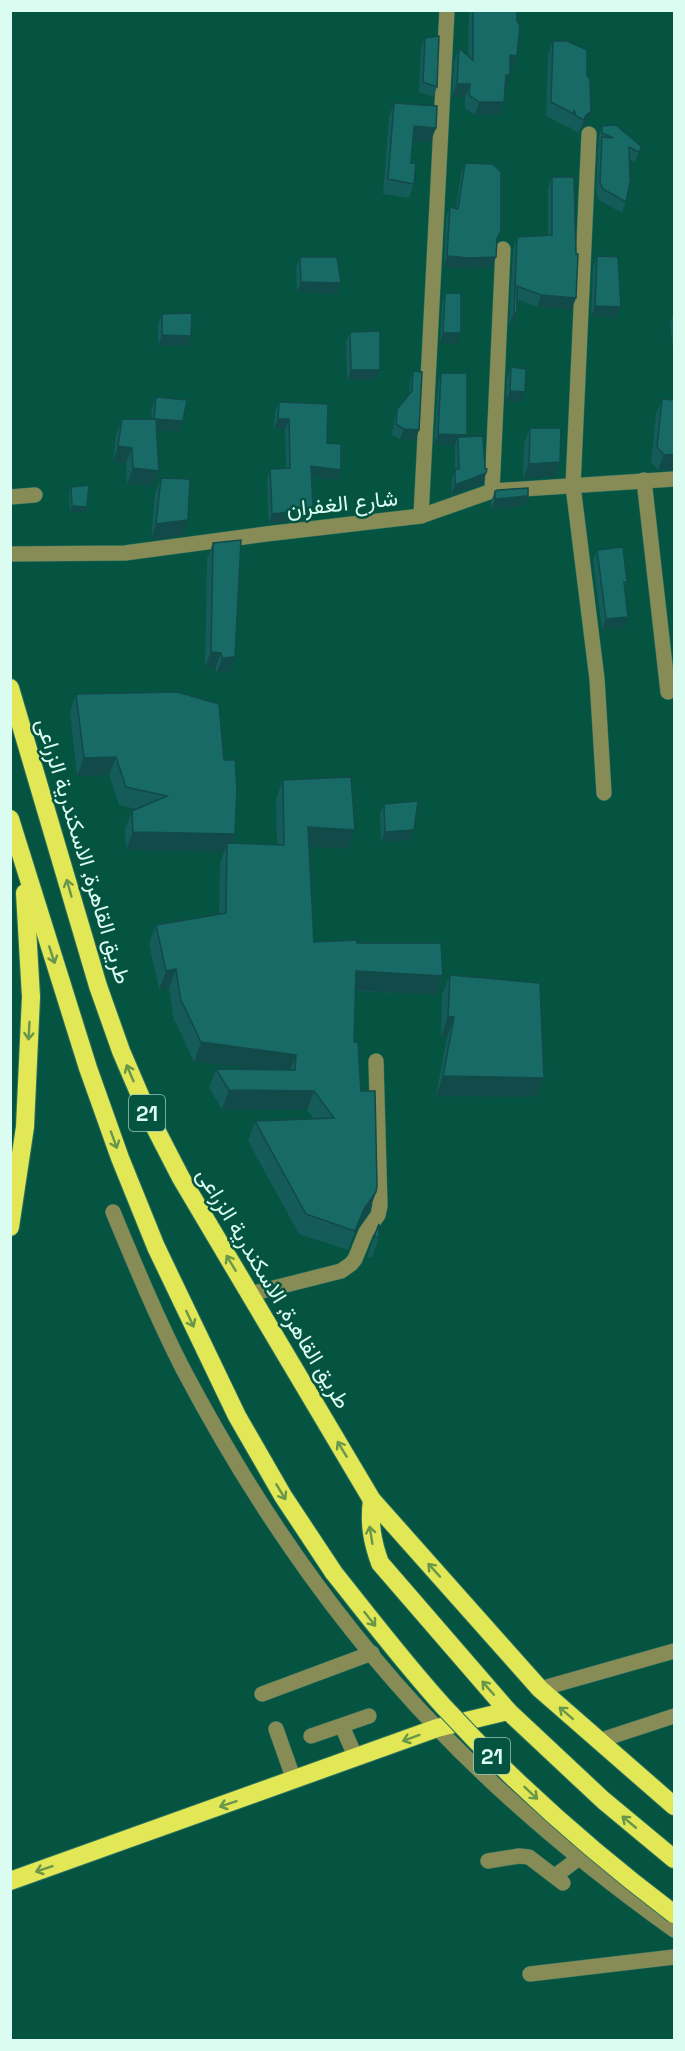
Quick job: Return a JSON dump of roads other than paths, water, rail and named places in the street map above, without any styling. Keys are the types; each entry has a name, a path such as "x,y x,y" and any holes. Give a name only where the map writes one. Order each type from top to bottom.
{"highway":[{"name":"طريق القاهرة, الاسكندرية الزراعى","path":"10,688 98,987 121,1051 148,1114 181,1178 372,1500 540,1689 675,1806"},
{"name":"21","path":"10,819 88,1068 120,1158 156,1247 237,1416 283,1496 334,1573 387,1641 423,1682 503,1767 564,1825 675,1914"},
{"path":"10,1227 25,1127 31,997 24,867"},
{"path":"372,1500 369,1521 372,1543 380,1563 508,1711 603,1800 675,1859"},
{"path":"10,1881 437,1728 508,1711"}],"street":[{"path":"421,516 447,10"},
{"path":"589,134 573,486 597,680 604,793"},
{"path":"492,491 503,249"},
{"name":"شارع الغفران","path":"10,554 125,553 421,516 492,491 675,479"},
{"path":"644,480 668,692"},
{"path":"10,497 35,495"},
{"path":"250,1294 341,1271 355,1258 366,1232 378,1215 380,1206 375,1061"},
{"path":"113,1212 146,1291 183,1368 224,1443 270,1516 319,1586 372,1653 437,1728 483,1773 579,1858 675,1930"},
{"path":"540,1689 675,1651"},
{"path":"262,1694 372,1653"},
{"path":"311,1736 369,1716"},
{"path":"598,1741 675,1716"},
{"path":"342,1726 356,1758"},
{"path":"276,1729 294,1780"},
{"path":"488,1861 524,1856 534,1859 559,1879 579,1858"},
{"path":"530,1974 675,1957"}]}
